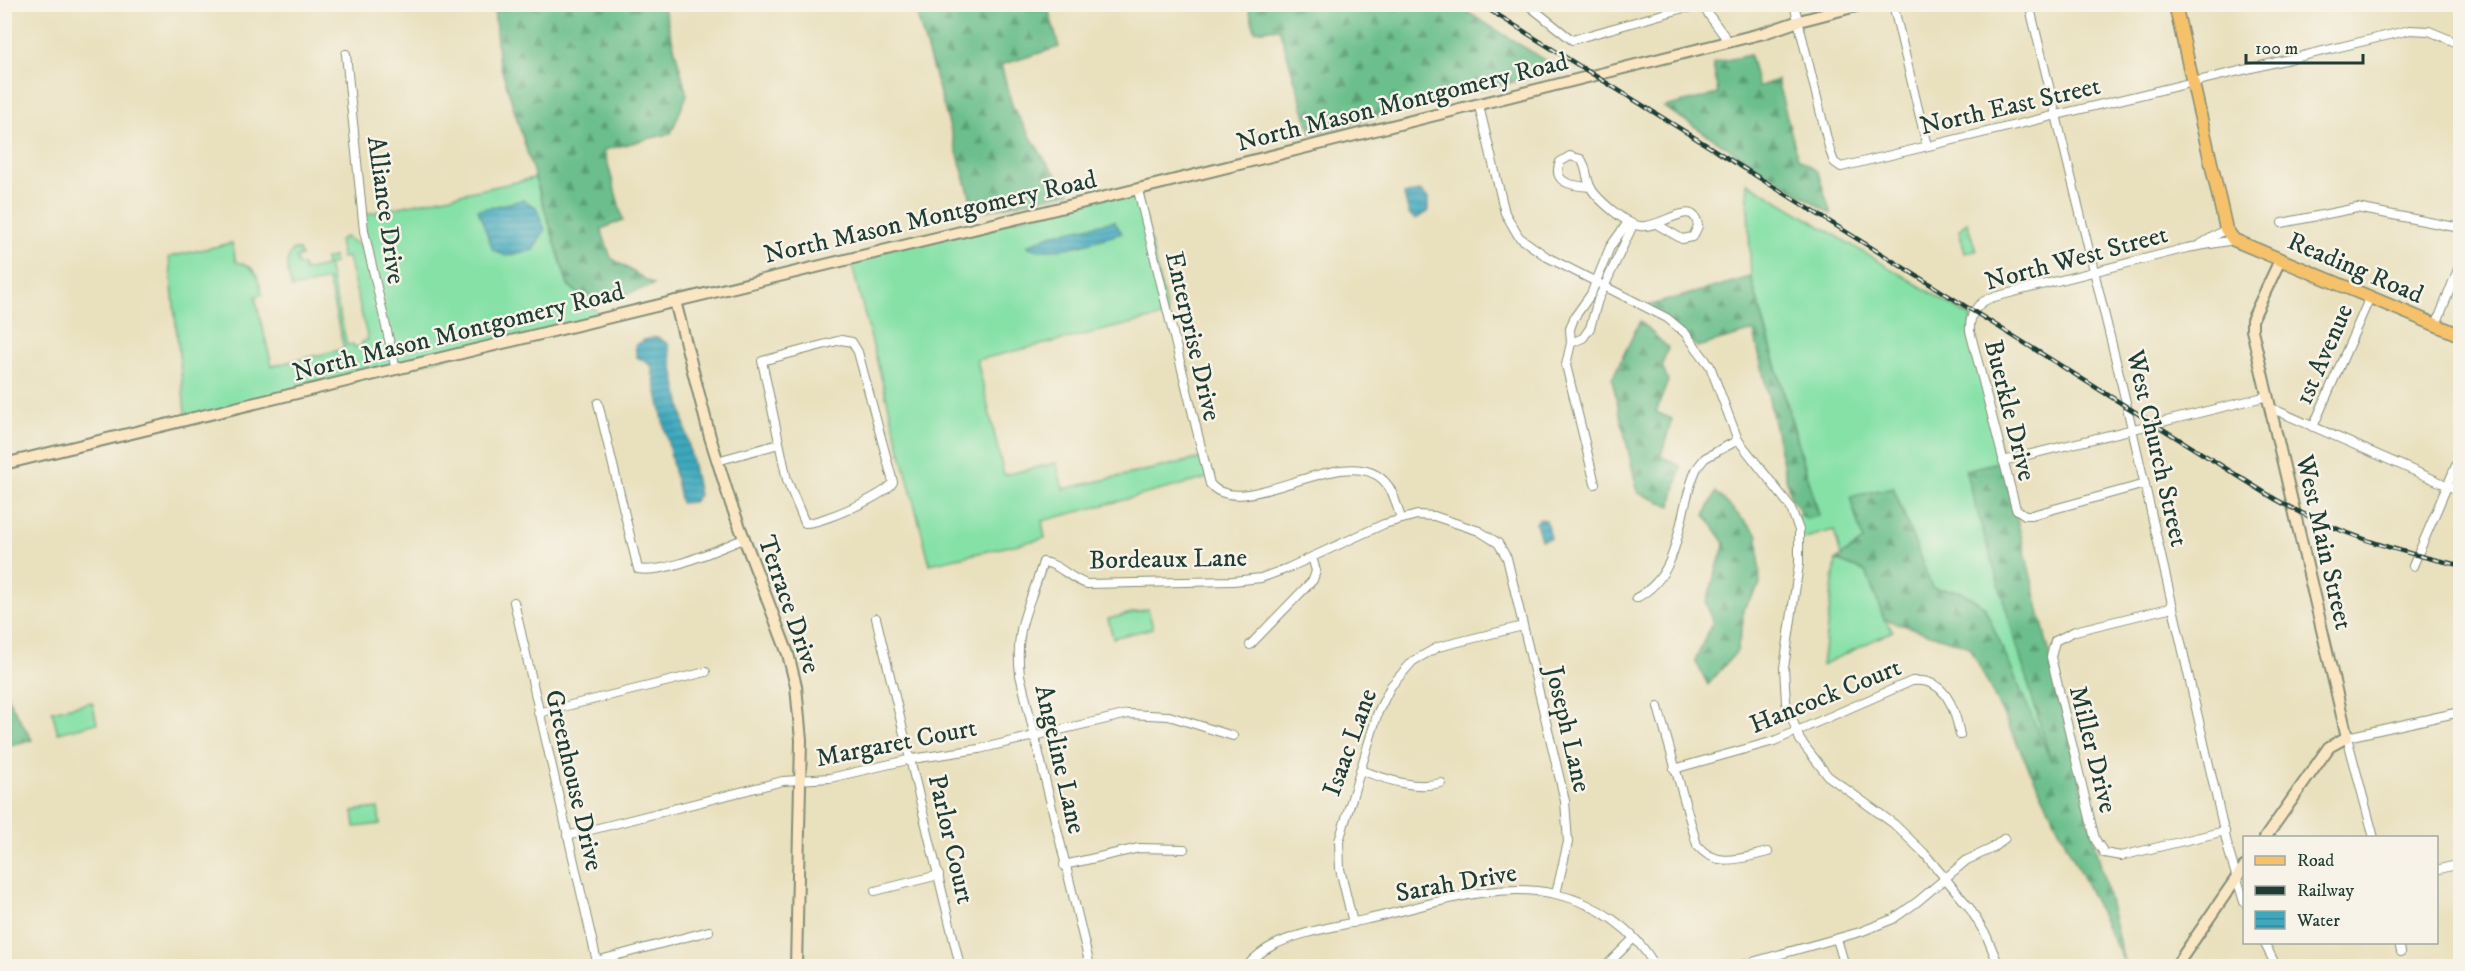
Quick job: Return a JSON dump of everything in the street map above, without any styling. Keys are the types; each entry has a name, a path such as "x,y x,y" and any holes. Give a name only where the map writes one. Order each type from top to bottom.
{"main road":[{"name":"North Mason Montgomery Road","path":"4,464 1479,106 1728,42 1864,4"},
{"path":"2175,4 2226,229 2234,240"},
{"name":"Reading Road","path":"2234,240 2460,335"},
{"name":"West Main Street","path":"2280,260 2252,320 2252,330 2347,737"},
{"name":"Terrace Drive","path":"675,301 717,461 788,654 796,686 800,723 800,780 795,966"},
{"path":"2266,836 2329,747 2347,737"},
{"path":"2176,966 2243,869"}],"street":[{"path":"1527,4 1572,40 1684,8 1706,8"},
{"path":"1696,4 1706,8 1728,42"},
{"path":"1794,4 1800,21"},
{"path":"1893,4 1927,146"},
{"name":"West Church Street","path":"2029,4 2145,484 2236,880 2243,899"},
{"name":"North East Street","path":"1800,21 1830,151 1837,166 2056,116 2410,30 2429,31 2460,45"},
{"name":"Alliance Drive","path":"346,54 364,231 396,370"},
{"path":"1479,106 1505,213 1516,233 1532,249 1667,318 1697,347 1718,382 1738,440 1790,506 1799,530 1799,564 1784,668 1786,702 1796,732 1806,750 1828,776 1901,830 1946,877 1978,922 1999,966"},
{"path":"1590,187 1570,185 1560,179 1558,174 1560,162 1570,156 1581,159 1590,187 1630,223 1658,225 1682,239 1693,237 1698,226 1694,216 1689,213 1678,214 1658,225"},
{"name":"Enterprise Drive","path":"1138,189 1206,473 1215,489 1233,495 1342,471 1363,471 1381,478 1391,489 1401,518"},
{"path":"2282,223 2357,208 2460,228"},
{"path":"1571,343 1583,338 1590,328 1610,247 1630,223"},
{"path":"1595,484 1566,365 1571,343 1571,323 1601,284 1630,223"},
{"name":"North West Street","path":"2197,247 2226,229"},
{"name":"North West Street","path":"1971,317 1989,298 2234,240"},
{"path":"2436,325 2460,264"},
{"name":"1st Avenue","path":"2313,427 2370,297"},
{"name":"Buerkle Drive","path":"1971,317 1970,331 2011,499 2018,512 2032,515 2145,484"},
{"path":"841,340 852,342 858,352 881,443 891,471 891,488 817,522 805,523 787,480 779,444 762,361 841,340"},
{"path":"2002,461 2270,402 2313,427 2460,491"},
{"path":"598,403 638,568 657,568 744,538"},
{"path":"1636,598 1660,580 1669,565 1697,468 1705,458 1738,440"},
{"path":"717,461 779,444"},
{"path":"2413,566 2460,456"},
{"name":"Bordeaux Lane","path":"1043,562 1054,564 1070,579 1087,584 1250,580 1267,576 1401,518 1417,514 1434,516 1489,536 1504,552 1511,576"},
{"path":"1250,645 1313,580 1316,571 1312,557"},
{"name":"Angeline Lane","path":"1043,562 1022,616 1018,640 1020,675 1090,966"},
{"name":"Joseph Lane","path":"1511,576 1567,813 1568,842 1556,894"},
{"name":"Greenhouse Drive","path":"514,602 597,964"},
{"name":"Miller Drive","path":"2174,607 2075,631 2060,638 2052,646 2051,657 2095,839 2100,849 2109,855 2121,856 2225,831"},
{"name":"Parlor Court","path":"876,618 912,759 960,966"},
{"name":"Isaac Lane","path":"1353,923 1339,852 1344,818 1385,696 1394,681 1413,661 1428,651 1455,641 1523,626"},
{"path":"538,713 706,672"},
{"name":"Hancock Court","path":"1674,769 1757,747 1796,732 1905,682 1918,680 1934,684 1947,696 1957,718 1960,735"},
{"path":"1658,706 1692,834 1705,853 1716,859 1727,861 1768,852"},
{"path":"2347,737 2460,712"},
{"name":"Margaret Court","path":"567,836 766,785 830,778 912,759 968,751 1128,714 1146,713 1169,716 1233,736"},
{"name":"West Main Street","path":"2347,737 2374,836"},
{"path":"1360,770 1404,784 1429,786 1441,783"},
{"path":"1738,966 1837,939 1893,919 1967,860 1991,849 2005,838"},
{"path":"1064,865 1139,848 1184,849"},
{"path":"2438,870 2460,864"},
{"path":"875,891 939,875"},
{"name":"Sarah Drive","path":"1247,966 1261,953 1286,940 1503,890 1556,894 1598,910 1634,938 1656,966"},
{"path":"597,964 709,931"},
{"path":"1606,966 1634,938"},
{"path":"1837,939 1845,966"},
{"path":"2265,944 2276,966"},
{"path":"2399,944 2401,952"}],"green space":[{"path":"494,5 663,5 687,95 671,133 604,150 623,220 601,229 611,258 654,285 592,305 568,285 498,57"},
{"path":"914,5 1047,5 1059,47 1001,65 1013,108 1046,162 1070,192 975,213"},
{"path":"1248,5 1456,5 1561,70 1311,133 1279,28 1255,31"},
{"path":"1750,55 1758,87 1777,80 1798,158 1818,172 1831,214 1664,107 1718,94 1713,63"},
{"path":"535,178 568,285 592,305 601,319 186,421 169,257 232,243 236,262 243,263 252,269 259,282 262,294 255,297 272,366 344,349 328,280 292,288 287,263 293,250 299,250 301,256 296,258 298,265 303,265 304,271 326,266 325,259 333,257 334,263 328,265 347,345 362,346 362,342 368,340 348,257 342,258 339,240 345,237 366,249 362,215"},
{"path":"1747,182 1971,317 1970,331 2003,461 1966,470 2054,770 1984,606 1960,591 1932,588 1893,487 1863,541 1841,556 1834,530 1801,539 1795,517 1800,514 1806,519 1819,515 1751,277"},
{"path":"1138,190 1168,315 977,360 1004,475 1056,463 1063,489 1202,458 1208,478 1042,521 1045,538 930,564 850,258"},
{"path":"1967,222 1976,251 1965,253 1959,230"},
{"path":"1751,277 1819,516 1806,519 1790,496 1754,331 1697,347 1647,306"},
{"path":"1640,321 1668,348 1662,365 1668,381 1656,412 1672,419 1661,456 1681,467 1671,506 1638,493 1612,379"},
{"path":"2003,461 2124,962 1970,647 1884,619 1866,572 1836,560 1863,541 1850,497 1893,487 1932,588 1960,591 1984,606 2050,758 1965,470"},
{"path":"1716,492 1758,535 1760,585 1743,609 1743,623 1737,651 1708,685 1695,660 1713,621 1706,603 1725,543 1705,515"},
{"path":"1836,560 1866,572 1884,619 1893,631 1822,665"},
{"path":"1148,609 1153,628 1113,638 1108,619"},
{"path":"5,697 7,697 32,740 5,746"},
{"path":"92,702 97,723 58,733 52,711"},
{"path":"378,808 380,824 355,827 353,811"}],"water":[{"path":"1420,191 1428,198 1428,212 1415,219 1409,214 1404,195"},
{"path":"523,200 536,207 545,230 533,250 506,256 493,250 478,210"},
{"path":"1114,221 1122,233 1059,249 1035,249 1027,246 1050,235"},
{"path":"657,337 668,344 699,495 693,502 681,503 651,365 637,357 635,346 644,340"},
{"path":"1539,519 1546,520 1550,538 1541,540 1536,523"}],"railway":[{"path":"1480,4 2275,499 2365,540 2460,565"}]}
